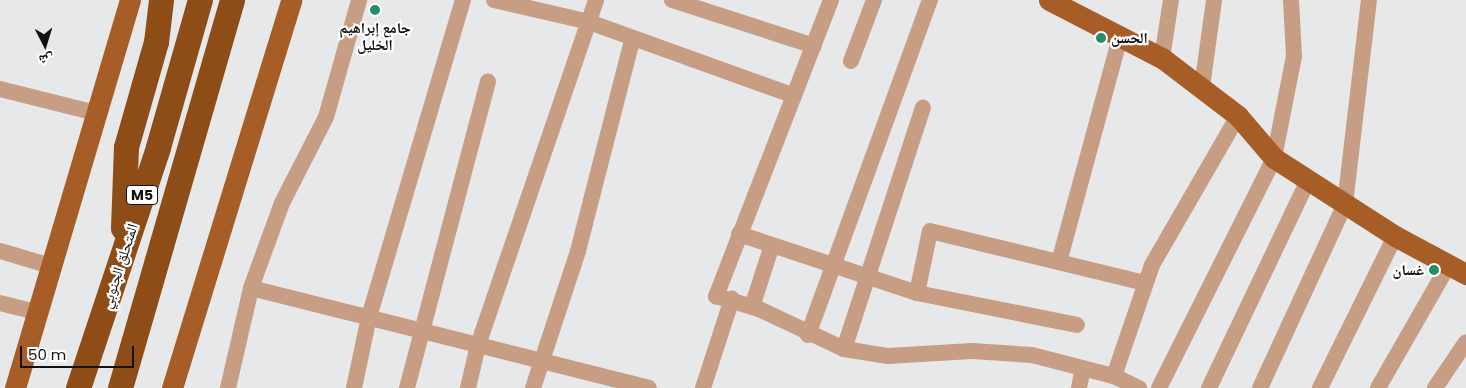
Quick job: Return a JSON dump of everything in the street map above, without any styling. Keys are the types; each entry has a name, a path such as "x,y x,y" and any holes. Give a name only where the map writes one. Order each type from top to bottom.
{"highway":[{"path":"122,258 126,147 156,42 161,0"},
{"name":"المتحلق الجنوبي","path":"78,388 122,258 200,0"},
{"name":"M5","path":"120,388 232,0"}],"main road":[{"path":"15,388 130,0"},
{"path":"172,388 290,0"},
{"path":"1049,0 1121,34 1162,58 1238,116 1274,158 1395,236 1458,269"}],"street":[{"path":"228,388 251,288 282,203 326,117 359,0"},
{"path":"354,388 369,317 463,0"},
{"path":"494,0 516,3 590,22 632,40 794,96"},
{"path":"468,388 478,344 596,0"},
{"path":"672,0 814,46"},
{"path":"831,0 716,296 732,299 752,307 808,335 844,349 888,356 980,351 1032,355 1114,376 1137,388"},
{"path":"851,61 874,0"},
{"path":"808,335 835,266 930,0"},
{"path":"1162,58 1171,0"},
{"path":"1202,87 1214,0"},
{"path":"1159,388 1274,158 1294,56 1291,0"},
{"path":"1260,388 1345,204 1369,0"},
{"path":"1059,262 1121,34"},
{"path":"533,388 578,251 632,40"},
{"path":"407,388 420,330 488,82"},
{"path":"0,89 96,113"},
{"path":"844,349 866,277 923,108"},
{"path":"1114,376 1145,283 1238,116"},
{"path":"1210,388 1308,180"},
{"path":"917,293 930,231 1145,283"},
{"path":"739,234 917,293 1077,326"},
{"path":"1320,388 1395,236"},
{"path":"752,307 772,245"},
{"path":"0,251 51,266"},
{"path":"1378,388 1458,269"},
{"path":"251,288 542,360 624,384 649,388"},
{"path":"703,388 732,299"},
{"path":"0,303 37,312"},
{"path":"1435,388 1466,342"},
{"path":"1079,388 1083,368"}],"place":[{"name":"جامع إبراهيم الخليل","path":"375,10"},
{"name":"الحسن","path":"1101,38"},
{"name":"غسان","path":"1434,270"}]}
